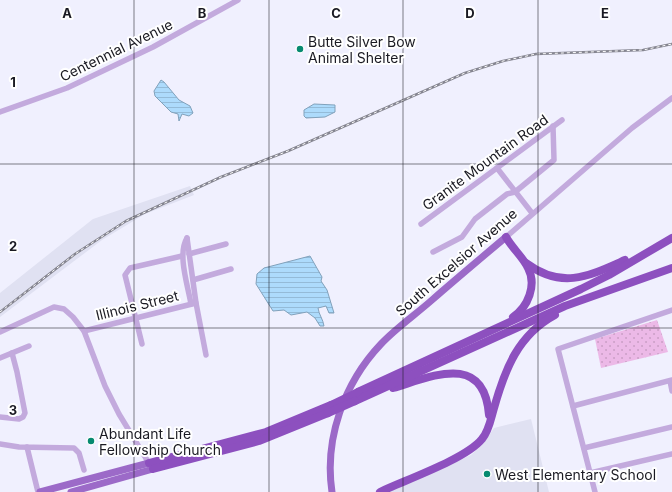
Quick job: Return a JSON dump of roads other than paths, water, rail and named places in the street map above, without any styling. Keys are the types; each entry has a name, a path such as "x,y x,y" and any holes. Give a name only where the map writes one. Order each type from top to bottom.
{"highway":[{"path":"151,466 259,441 328,413 506,322 524,307 529,298 531,279 523,260 506,237"},
{"path":"455,348 581,289 672,238"},
{"path":"523,260 542,273 552,277 573,279 595,273 659,246"},
{"path":"356,398 565,306 672,268"},
{"path":"380,492 461,455 475,447 484,438 507,366 523,340 549,318 609,290"},
{"path":"151,466 266,432 331,405 440,373 457,372 466,375 481,387 487,400 490,422"}],"main road":[{"name":"South Excelsior Avenue","path":"332,492 330,468 332,441 347,394 361,369 382,344 506,237"},
{"path":"39,492 69,490 151,466"}],"street":[{"name":"Centennial Avenue","path":"0,112 67,88 153,46 238,0"},
{"name":"South Excelsior Avenue","path":"506,237 532,213 638,124 672,98"},
{"name":"Granite Mountain Road","path":"421,224 562,120"},
{"path":"433,252 462,238 475,220 507,194 515,192 554,160 553,126"},
{"path":"497,168 532,213"},
{"path":"194,304 188,238 184,243 182,256 206,355"},
{"path":"189,254 226,244"},
{"path":"142,344 125,275 130,268 182,256"},
{"path":"193,280 231,269"},
{"name":"Illinois Street","path":"84,331 135,317 194,304"},
{"path":"0,332 54,307 64,309 73,317 84,331 105,386 119,414 151,466"},
{"path":"594,492 558,349 672,310"},
{"path":"0,358 29,346"},
{"path":"0,417 19,419 24,417 25,413 18,372 12,353"},
{"path":"573,406 671,381 672,391"},
{"path":"584,448 672,427"},
{"path":"0,444 27,447 76,449 84,470"},
{"path":"27,447 39,492"},
{"path":"590,473 672,454"}],"water":[{"path":"161,80 179,100 190,106 193,113 189,116 182,114 179,121 178,114 171,112 155,96 154,91"},
{"path":"314,104 335,105 335,112 325,117 306,118 304,116 304,110"},
{"path":"310,256 322,277 321,281 327,290 334,313 329,313 326,306 318,308 324,326 320,326 315,318 307,312 291,315 284,310 273,311 256,284 257,274 264,268"}],"railway":[{"path":"0,312 75,254 126,221 221,177 288,151 465,73 503,61 536,54 643,50 672,44"}],"place":[{"name":"Butte Silver Bow Animal Shelter","path":"300,49"},
{"name":"Abundant Life Fellowship Church","path":"91,441"},
{"name":"West Elementary School","path":"487,474"}]}
